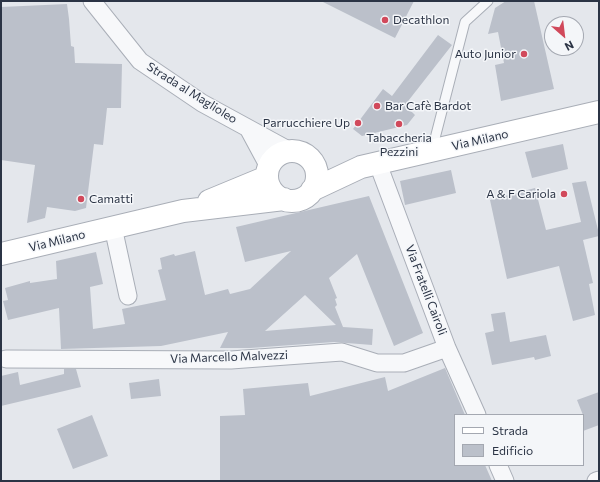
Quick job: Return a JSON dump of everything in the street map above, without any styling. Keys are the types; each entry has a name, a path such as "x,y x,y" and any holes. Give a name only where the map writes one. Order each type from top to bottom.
{"main road":[{"name":"Via Milano","path":"312,190 370,166 599,112"},
{"path":"290,151 302,154 313,163 317,177 312,190 307,196 299,199 284,199 272,191 268,172 277,156 290,151"},
{"name":"Via Milano","path":"313,163 370,166"},
{"name":"Via Milano","path":"183,211 268,172"},
{"name":"Via Milano","path":"1,254 183,211 284,199"}],"street":[{"name":"Strada al Maglioleo","path":"92,1 140,61 202,103 290,151"},
{"name":"Strada al Maglioleo","path":"248,128 268,172"},
{"name":"Via Fratelli Cairoli","path":"370,166 477,414"},
{"path":"113,227 128,296"},
{"name":"Via Marcello Malvezzi","path":"6,359 231,360 342,352 377,363 404,363 447,348"},
{"path":"498,466 505,481"}],"lane":[{"path":"432,151 465,22 488,1"}],"building":[{"path":"321,1 414,1 395,38"},
{"name":"Auto Junior","path":"506,1 534,1 544,45 544,56 546,56 554,89 501,101 495,65 504,63 498,32 488,34 495,8"},
{"path":"67,4 71,46 74,47 75,63 122,64 121,108 107,108 103,145 94,144 86,208 75,211 47,207 45,218 27,223 35,165 1,160 1,7"},
{"path":"438,35 452,45 405,105 415,115 407,125 362,136 353,129 383,89 392,96"},
{"path":"563,144 568,169 532,178 525,152"},
{"path":"451,170 456,193 405,205 400,181"},
{"path":"586,181 599,234 599,236 583,240 593,283 589,284 595,315 573,321 559,266 507,279 490,200 535,188 546,230 581,222 572,183"},
{"path":"369,196 423,333 394,346 357,254 329,278 337,298 335,299 337,305 335,307 343,327 373,329 372,345 334,342 250,348 220,348 228,332 161,346 61,349 59,308 8,320 3,301 8,300 5,288 30,281 30,283 57,279 56,261 96,252 103,284 90,287 93,329 125,324 122,309 166,300 158,270 162,269 160,258 174,254 175,256 195,251 205,295 228,289 230,294 250,289 291,251 245,262 236,227","holes":["305,295 336,325 265,331"]},
{"path":"505,312 510,342 546,335 551,356 535,360 534,357 492,365 485,333 494,331 491,314"},
{"path":"445,368 465,414 454,414 454,466 485,466 492,481 220,481 220,416 245,415 243,389 308,383 310,396 385,377 388,391"},
{"path":"64,369 76,369 81,387 1,406 1,376 18,372 20,385 64,374"},
{"path":"159,379 161,396 131,399 129,383"},
{"path":"599,392 599,425 584,431 584,414 583,414 577,400"},
{"path":"92,415 108,456 73,469 57,429"}],"place":[{"name":"Decathlon","path":"385,20"},
{"name":"Auto Junior","path":"524,54"},
{"name":"Bar Cafè Bardot","path":"377,106"},
{"name":"Parrucchiere Up","path":"358,123"},
{"name":"Tabaccheria Pezzini","path":"399,124"},
{"name":"A & F Cariola","path":"564,194"},
{"name":"Camatti","path":"81,199"}]}
